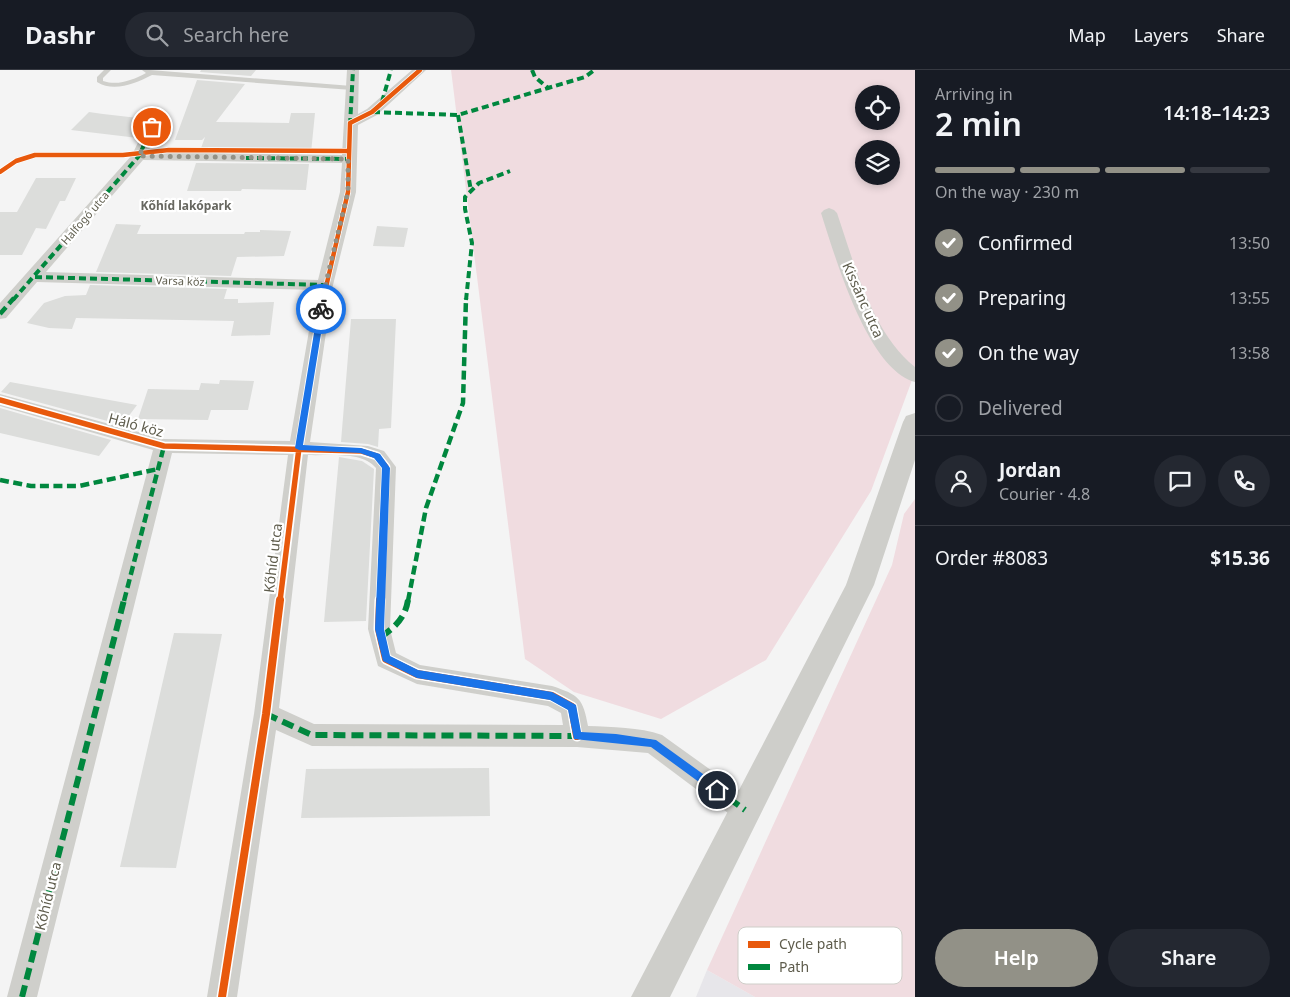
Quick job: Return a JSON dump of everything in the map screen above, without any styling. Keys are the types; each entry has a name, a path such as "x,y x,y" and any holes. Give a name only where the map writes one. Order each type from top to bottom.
{"main road":[{"path":"650,997 860,585 914,428"}],"street":[{"name":"Kőhíd utca","path":"222,997 266,714 299,448 325,285 348,192 353,70"},
{"path":"350,123 372,112 420,70"},
{"name":"Halfogó utca","path":"0,314 139,156 158,114"},
{"path":"139,156 348,159"},
{"name":"Kissánc utca","path":"829,213 855,288 882,344 907,372 915,376"},
{"name":"Varsa köz","path":"34,277 325,285"},
{"name":"Háló köz","path":"0,400 164,446 361,450 377,456 386,468 379,629 386,658 417,674 552,696 572,707 577,736"},
{"name":"Kőhíd utca","path":"22,997 164,446"},
{"path":"266,714 312,735 577,736 616,738 653,743 745,810"}],"lane":[{"path":"108,70 100,77 100,82 107,85 128,83 148,71 352,88"}],"shaded area":[{"path":"451,70 915,70 915,372 871,491 766,660 661,719 574,692 525,659"},
{"path":"915,499 915,997 755,997 707,970 892,565 904,514"},
{"path":"707,970 755,997 696,997"}],"building":[{"path":"201,70 256,70 251,76 200,72"},
{"path":"197,80 245,84 216,122 289,123 291,113 315,113 311,153 200,151 205,137 202,140 175,140"},
{"path":"89,112 147,119 138,138 71,130"},
{"path":"196,163 309,164 306,190 242,189 241,191 187,191"},
{"path":"36,178 76,178 65,201 60,201 46,229 36,228 22,255 0,255 0,212 17,212"},
{"path":"116,224 141,225 137,234 244,234 245,232 260,232 260,230 291,231 284,256 237,257 231,276 96,272"},
{"path":"377,226 408,228 404,247 373,246"},
{"path":"90,285 227,289 224,299 238,299 238,303 274,302 270,335 231,336 234,321 76,318 72,329 49,328 27,323 44,303 65,296 86,295"},
{"path":"351,319 396,319 391,428 379,429 378,447 368,444 341,442"},
{"path":"220,380 254,381 248,410 211,410 208,420 138,419 148,389 199,390 201,383 219,384"},
{"path":"10,382 137,405 122,425 1,392"},
{"path":"0,408 111,440 99,456 0,433"},
{"path":"339,457 362,461 374,469 366,621 324,622"},
{"path":"174,633 222,634 176,868 120,867"},
{"path":"489,768 490,816 301,818 306,769"}],"marked path":[{"path":"350,125 353,70"},
{"path":"382,102 391,70"},
{"path":"532,70 535,77 548,88 585,77 593,71"},
{"path":"373,112 458,115 548,88"},
{"path":"0,314 139,156 158,114"},
{"path":"458,115 471,191"},
{"path":"246,158 348,159"},
{"path":"381,637 398,624 406,612 426,508 463,403 464,328 472,243 465,209 465,197 479,183 510,171"},
{"path":"35,277 325,285"},
{"path":"22,997 164,446"},
{"path":"0,480 31,486 79,486 158,469"},
{"path":"266,714 312,735 577,736 616,738 653,743 745,810"}],"cycle path":[{"path":"222,997 266,714 299,448 325,285 348,192 350,123 372,112 420,70"},
{"path":"0,172 16,161 35,155 123,155 169,150 349,151"},
{"path":"0,400 164,446 299,448 361,451 377,456 386,467 379,629 386,659 417,674 552,696 572,707 577,736"}],"way so far":[{"path":"152,127 139,156 348,159 348,192 321,309"}],"district":[{"name":"Kőhíd lakópark","path":"186,206"}],"route":[{"path":"321,309 299,448 361,450 377,456 386,468 379,629 386,658 417,674 552,696 572,707 577,736 616,738 653,743 717,790"}]}
